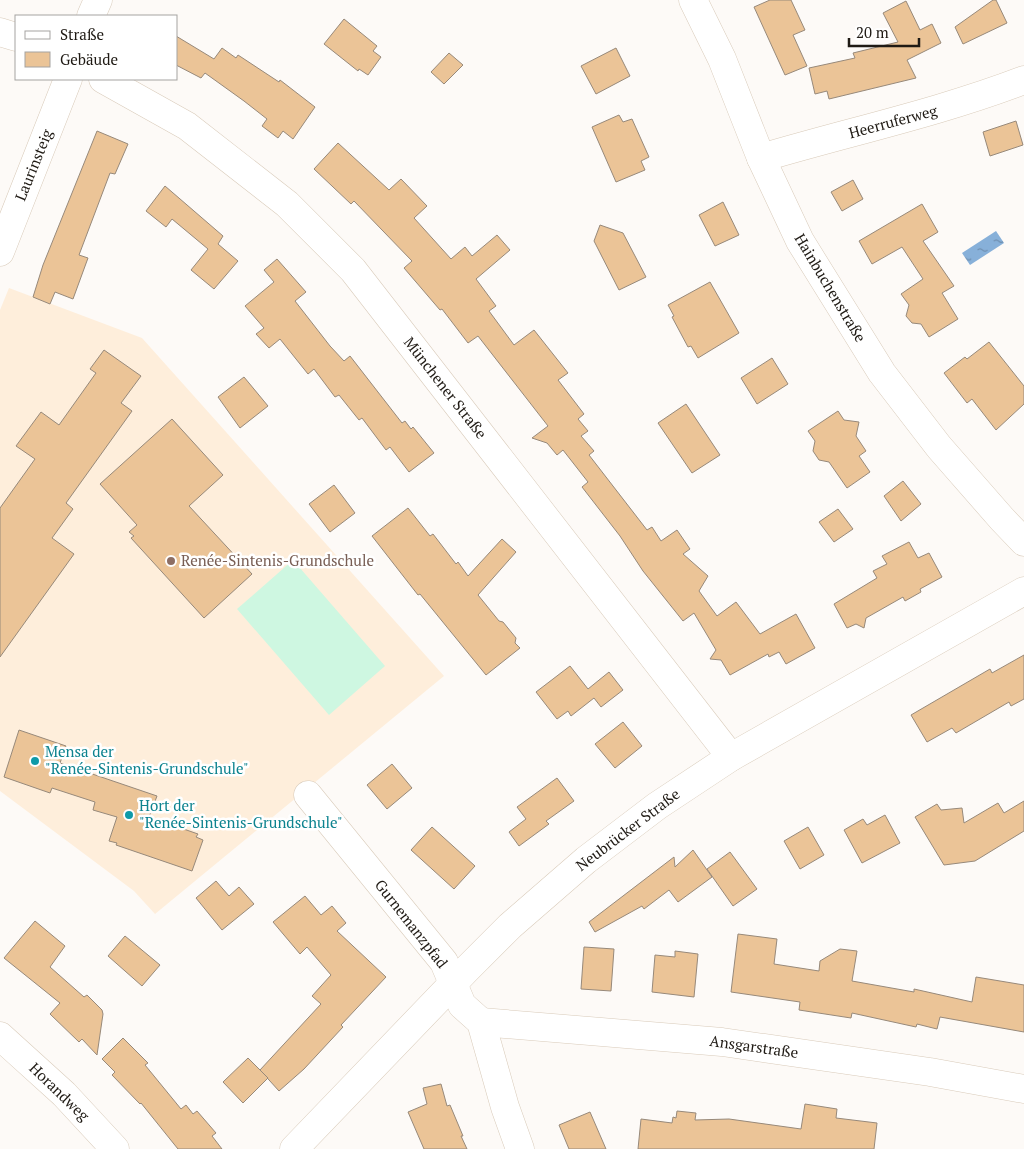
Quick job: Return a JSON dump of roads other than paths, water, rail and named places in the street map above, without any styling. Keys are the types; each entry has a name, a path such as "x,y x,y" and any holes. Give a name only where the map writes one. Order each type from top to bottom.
{"street":[{"path":"92,15 98,0"},
{"name":"Hainbuchenstraße","path":"693,0 722,59 760,158 800,241 882,372 939,448 1024,542"},
{"path":"0,32 15,37"},
{"name":"Laurinsteig","path":"0,252 68,80"},
{"name":"Münchener Straße","path":"105,80 187,126 287,204 353,270 731,757"},
{"name":"Heerruferweg","path":"760,158 806,144 860,132 925,114 1024,80"},
{"name":"Neubrücker Straße","path":"294,1149 510,926 586,860 657,806 731,757 1024,591"},
{"name":"Gurnemanzpfad","path":"308,795 444,962 462,1005 481,1022"},
{"path":"481,1022 505,1107 520,1149"},
{"name":"Ansgarstraße","path":"481,1022 722,1042 930,1072 1024,1089"},
{"name":"Horandweg","path":"0,1036 64,1094 115,1149"}],"water":[{"path":"996,231 1004,243 970,265 962,253"}],"place":[{"name":"Renée-Sintenis-Grundschule","path":"171,561"},
{"name":"Mensa der \"Renée-Sintenis-Grundschule\"","path":"35,761"},
{"name":"Hort der \"Renée-Sintenis-Grundschule\"","path":"129,815"}]}
